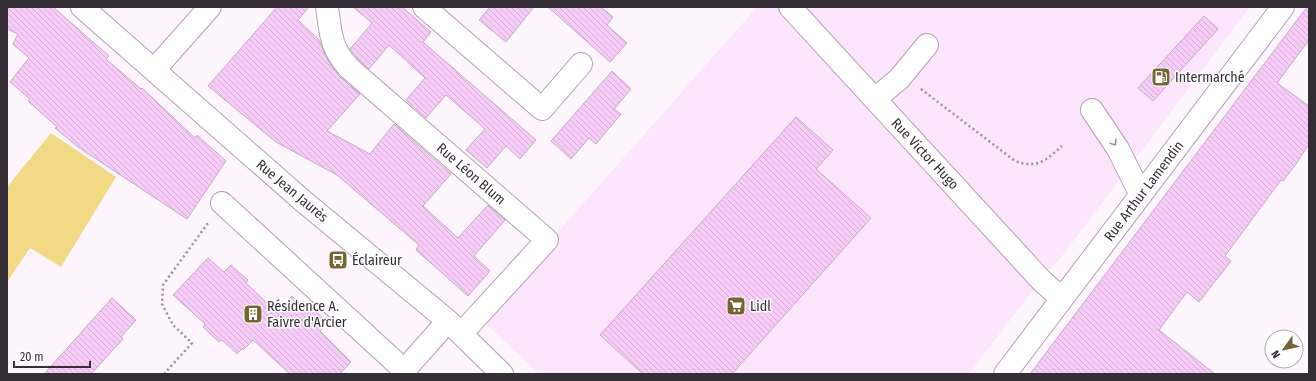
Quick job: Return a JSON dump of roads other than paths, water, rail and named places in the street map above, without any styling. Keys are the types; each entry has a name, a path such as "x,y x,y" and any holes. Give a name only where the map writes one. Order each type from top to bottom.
{"street":[{"name":"Rue Jean Jaurès","path":"82,7 308,205 455,327 502,374"},
{"path":"154,70 210,7"},
{"name":"Rue Léon Blum","path":"327,7 333,44 349,68 547,240 455,327"},
{"path":"424,7 542,109 581,64"},
{"name":"Rue Victor Hugo","path":"790,7 1041,280 1062,299"},
{"name":"Rue Arthur Lamendin","path":"1005,374 1283,7"},
{"path":"875,99 900,79 927,45"},
{"path":"1092,110 1118,149 1141,195"},
{"path":"222,203 403,372 455,327"}],"place":[{"name":"Intermarché","path":"1161,77"},
{"name":"Éclaireur","path":"338,260"},
{"name":"Lidl","path":"736,306"},
{"name":"Résidence A. Faivre d'Arcier","path":"253,314"}]}
